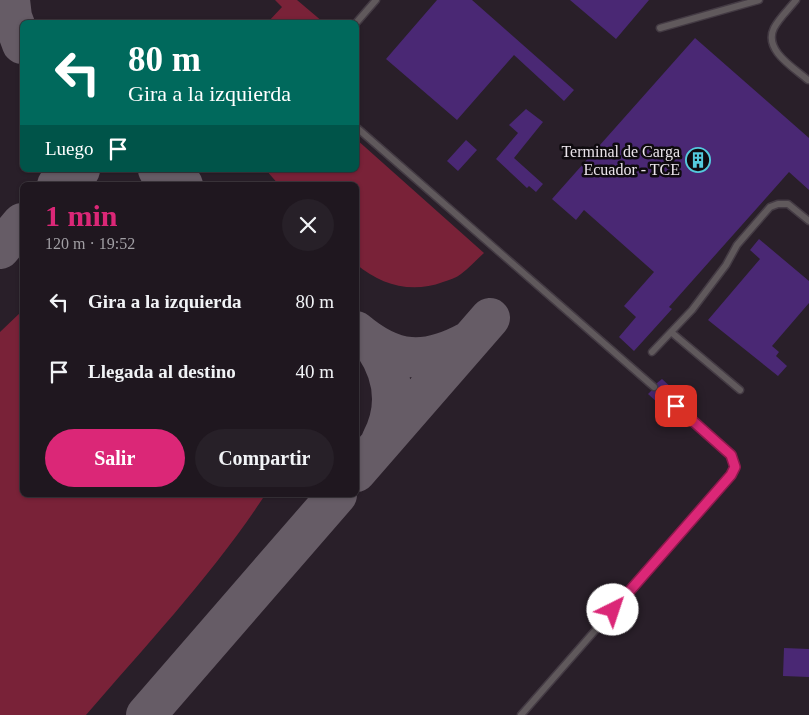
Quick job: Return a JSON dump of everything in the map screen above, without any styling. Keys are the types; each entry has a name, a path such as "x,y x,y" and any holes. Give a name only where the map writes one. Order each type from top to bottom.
{"lane":[{"path":"359,20 376,0"},
{"path":"660,28 759,0"},
{"path":"796,0 774,27 772,34 773,45 780,56 808,80"},
{"path":"359,130 654,387"},
{"path":"652,352 692,310 726,266 738,245 770,207 778,204 788,204 809,221"},
{"path":"671,332 740,390"},
{"path":"521,715 734,472 735,463 731,455 676,406"}],"shaded area":[{"path":"275,0 297,0 321,20 270,20 282,7"},
{"path":"359,142 484,253 459,275 431,286 408,287 386,282 359,266 359,182 276,182 268,172 359,172"},
{"path":"20,313 20,497 264,497 224,553 86,715 0,715 0,332"}],"building":[{"path":"437,0 472,0 574,90 564,101 514,55 457,120 386,59"},
{"path":"570,0 649,0 616,39"},
{"name":"Terminal de Carga Ecuador - TCE","path":"695,38 809,138 809,190 789,172 669,307 672,309 634,351 619,337 636,317 624,306 654,272 584,210 576,220 552,199"},
{"path":"526,109 543,122 514,158 543,184 536,192 529,186 527,188 496,159 518,133 509,125"},
{"path":"466,140 477,150 458,171 447,161"},
{"path":"759,239 809,281 809,303 772,346 779,352 776,356 787,366 778,376 708,320 760,259 750,250"},
{"path":"662,379 683,398 679,402 673,402 672,410 669,413 648,394 651,391 657,391 657,383"},
{"path":"784,648 809,649 809,677 783,676"}],"taxiway":[{"path":"10,0 12,17 20,39"},
{"path":"62,182 77,172"},
{"path":"161,172 178,182"},
{"path":"0,249 20,225"},
{"path":"359,469 490,318"},
{"path":"359,333 384,349 397,355 410,357 438,354 469,341"},
{"path":"375,347 387,370 392,393 390,417 381,441"},
{"path":"146,715 335,497"}],"place":[{"name":"Terminal de Carga Ecuador - TCE","path":"698,160"}],"route":[{"path":"613,610 734,472 735,463 731,455 676,406"}]}
